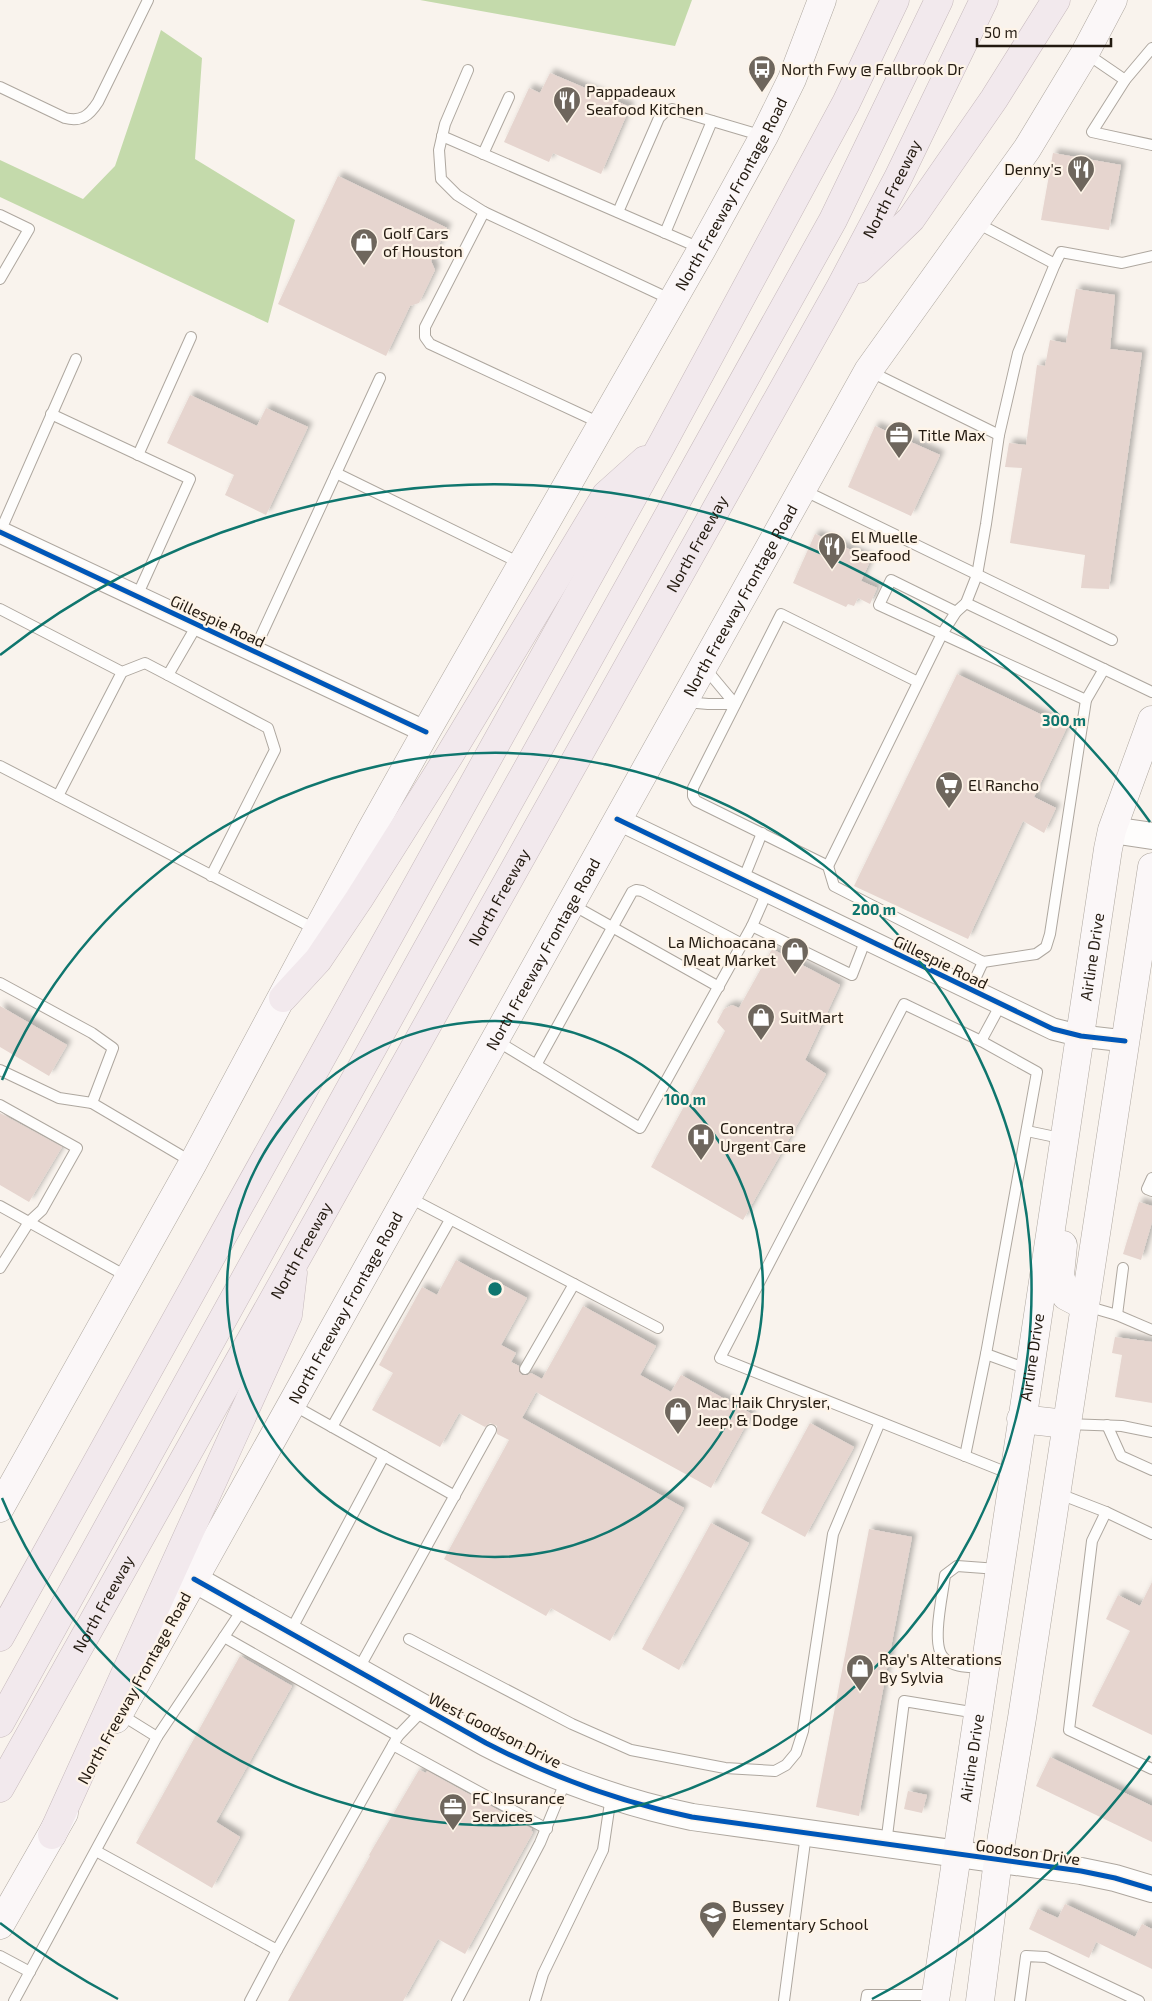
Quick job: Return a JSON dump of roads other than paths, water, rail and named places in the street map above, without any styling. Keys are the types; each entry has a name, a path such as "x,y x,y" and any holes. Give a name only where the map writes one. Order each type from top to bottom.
{"highway":[{"path":"0,1637 661,446 846,103 895,0"},
{"name":"North Freeway","path":"0,1723 421,960 833,220 939,0"},
{"name":"North Freeway","path":"0,1788 295,1258 841,286 898,178 984,0"},
{"path":"841,286 911,219 994,99 1056,0"},
{"path":"282,998 318,960 359,899 454,747 606,495 661,446"},
{"path":"52,1835 288,1315 295,1258"}],"main road":[{"name":"North Freeway Frontage Road","path":"0,1508 193,1163 426,732 702,249 764,136 792,79 822,0"},
{"name":"North Freeway Frontage Road","path":"0,1926 868,371 1027,149 1085,53 1113,0"},
{"name":"Airline Drive","path":"935,1998 958,1854 1021,1419 1112,830 1152,720"},
{"path":"980,2001 998,1860 1022,1718 1055,1492 1152,867"},
{"path":"1052,1221 1064,1241 1060,1275 1066,1296 1085,1306"},
{"path":"1021,1419 1066,1424"}],"street":[{"name":"Gillespie Road","path":"0,532 426,732"},
{"name":"Gillespie Road","path":"617,819 1053,1029 1081,1036 1125,1041"},
{"path":"1112,830 1152,836"},
{"name":"West Goodson Drive","path":"194,1579 521,1761 566,1780 654,1809 692,1817 958,1854"},
{"name":"Goodson Drive","path":"958,1854 1089,1873 1152,1889"}],"lane":[{"path":"0,87 65,118 74,120 83,118 91,113 98,102 148,0"},
{"path":"1152,48 1125,80 1092,132 1152,145"},
{"path":"1085,53 1125,80"},
{"path":"468,70 445,124 442,136 439,150 441,179 457,196 484,212 673,300"},
{"path":"483,154 508,97"},
{"path":"618,212 659,118 665,112 672,109 764,136"},
{"path":"665,233 712,121"},
{"path":"442,136 702,249"},
{"path":"484,212 425,327 425,337 430,344 601,424"},
{"path":"0,215 29,229 0,279"},
{"path":"974,222 1055,264"},
{"path":"1104,669 1086,700 1050,934 1046,947 1036,954 983,962 834,886 828,866 942,634 956,612 966,603 976,575 986,524 999,435 1018,353 1060,252 1122,262 1152,256"},
{"path":"138,455 191,337"},
{"path":"0,532 76,359"},
{"path":"868,371 999,435"},
{"path":"254,651 380,378"},
{"path":"51,414 190,479 137,596"},
{"path":"336,473 521,563"},
{"path":"801,490 1112,640"},
{"path":"956,612 890,580 879,605 1086,700"},
{"path":"966,603 1152,692"},
{"path":"0,609 122,672"},
{"path":"828,866 696,801 693,796 693,788 781,614 918,682"},
{"path":"168,675 197,624"},
{"path":"58,796 122,672 145,663 168,675 268,728 275,750 211,876"},
{"path":"703,666 735,704"},
{"path":"683,701 699,704 735,704"},
{"path":"0,766 318,931"},
{"path":"743,880 762,833"},
{"path":"536,1064 632,892 636,890 642,891 742,944"},
{"path":"495,1039 640,1128 752,926 767,892"},
{"path":"570,903 719,987"},
{"path":"752,926 852,975 866,939"},
{"path":"970,990 983,962"},
{"path":"0,983 92,1033 113,1048 92,1103"},
{"path":"965,1456 986,1354 1037,1072 981,1041 904,1004 720,1358 965,1456 1013,1475"},
{"path":"981,1041 1001,1004"},
{"path":"0,1070 59,1098 92,1103 193,1163"},
{"path":"0,1105 77,1148 42,1210 29,1222 0,1268"},
{"path":"1027,1130 1065,1139"},
{"path":"1152,1178 1147,1189 1152,1191"},
{"path":"407,1197 658,1328"},
{"path":"0,1206 129,1278"},
{"path":"332,1427 450,1220"},
{"path":"1117,1315 1123,1268"},
{"path":"525,1370 574,1284"},
{"path":"1085,1306 1117,1315 1152,1330"},
{"path":"986,1354 1029,1370"},
{"path":"292,1404 455,1496"},
{"path":"409,1639 572,1724 631,1750 725,1768 775,1771 786,1765 796,1753 803,1731 833,1534 880,1422"},
{"path":"1066,1424 1122,1426 1152,1432"},
{"path":"1107,1425 1121,1456 1152,1470"},
{"path":"358,1671 491,1430"},
{"path":"290,1633 384,1456"},
{"path":"1055,1492 1106,1512 1152,1534"},
{"path":"1106,1512 1092,1541 1069,1730 1152,1769"},
{"path":"985,1669 954,1665 942,1657 937,1641 945,1576 958,1566 999,1569"},
{"path":"14,2001 157,1737 244,1607"},
{"path":"224,1637 546,1829"},
{"path":"886,1844 904,1701 978,1713"},
{"path":"250,2001 396,1741 424,1708"},
{"path":"120,1714 157,1737"},
{"path":"457,2001 546,1829 566,1780"},
{"path":"535,2001 543,1974 603,1850 611,1796"},
{"path":"784,2001 806,1833"},
{"path":"96,1851 277,1950"},
{"path":"0,1956 30,1972"},
{"path":"1020,2001 1026,1956 1046,1957 1140,2001"},
{"path":"866,2001 866,1995 935,1998"}],"place":[{"name":"North Fwy @ Fallbrook Dr","path":"762,93"},
{"name":"Pappadeaux Seafood Kitchen","path":"567,124"},
{"name":"Denny's","path":"1081,193"},
{"name":"Golf Cars of Houston","path":"364,266"},
{"name":"Title Max","path":"899,459"},
{"name":"El Muelle Seafood","path":"832,570"},
{"name":"El Rancho","path":"949,809"},
{"name":"La Michoacana Meat Market","path":"795,975"},
{"name":"SuitMart","path":"761,1041"},
{"name":"Concentra Urgent Care","path":"701,1161"},
{"name":"Mac Haik Chrysler, Jeep, & Dodge","path":"678,1435"},
{"name":"Ray's Alterations By Sylvia","path":"860,1692"},
{"name":"FC Insurance Services","path":"453,1831"},
{"name":"Bussey Elementary School","path":"713,1939"}]}
